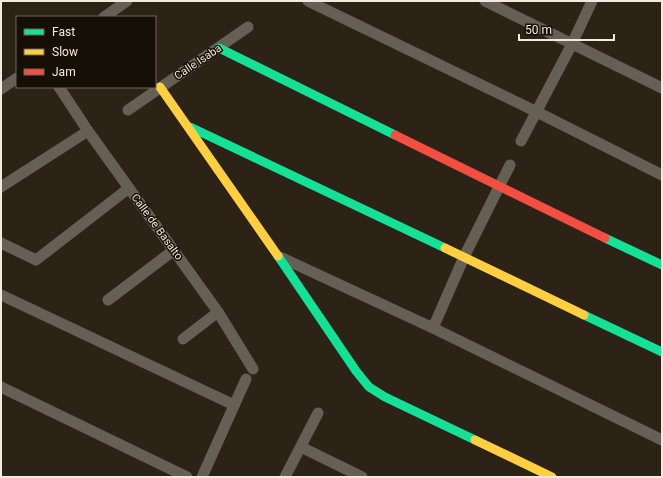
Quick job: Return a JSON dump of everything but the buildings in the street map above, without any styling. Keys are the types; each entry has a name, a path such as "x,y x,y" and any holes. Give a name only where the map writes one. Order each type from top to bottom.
{"street":[{"path":"105,16 127,1"},
{"path":"308,1 662,175"},
{"path":"485,1 662,88"},
{"path":"521,142 572,44 592,1"},
{"name":"Calle Isaba","path":"128,110 248,27"},
{"path":"219,48 499,187 662,265"},
{"path":"1,89 16,79"},
{"path":"160,87 190,127 356,372 369,387 385,398 552,477"},
{"name":"Calle de Basalto","path":"60,88 88,131 218,312 253,369"},
{"path":"190,127 662,352"},
{"path":"1,187 88,131"},
{"path":"433,328 464,257 510,165"},
{"path":"1,242 36,260 129,188"},
{"path":"108,300 174,250"},
{"path":"279,257 433,328 662,440"},
{"path":"1,295 234,405"},
{"path":"183,338 218,312"},
{"path":"202,477 246,379"},
{"path":"1,387 173,474 187,477"},
{"path":"285,477 318,413"},
{"path":"301,447 362,477"}],"traffic: fast":[{"path":"219,48 395,135"},
{"path":"190,127 445,248"},
{"path":"605,238 662,265"},
{"path":"278,256 356,371 369,387 385,397 475,440"},
{"path":"584,315 662,352"}],"traffic: slow":[{"path":"160,87 278,256"},
{"path":"445,248 584,315"},
{"path":"475,440 552,477"}],"traffic: jam":[{"path":"395,135 605,238"}]}
